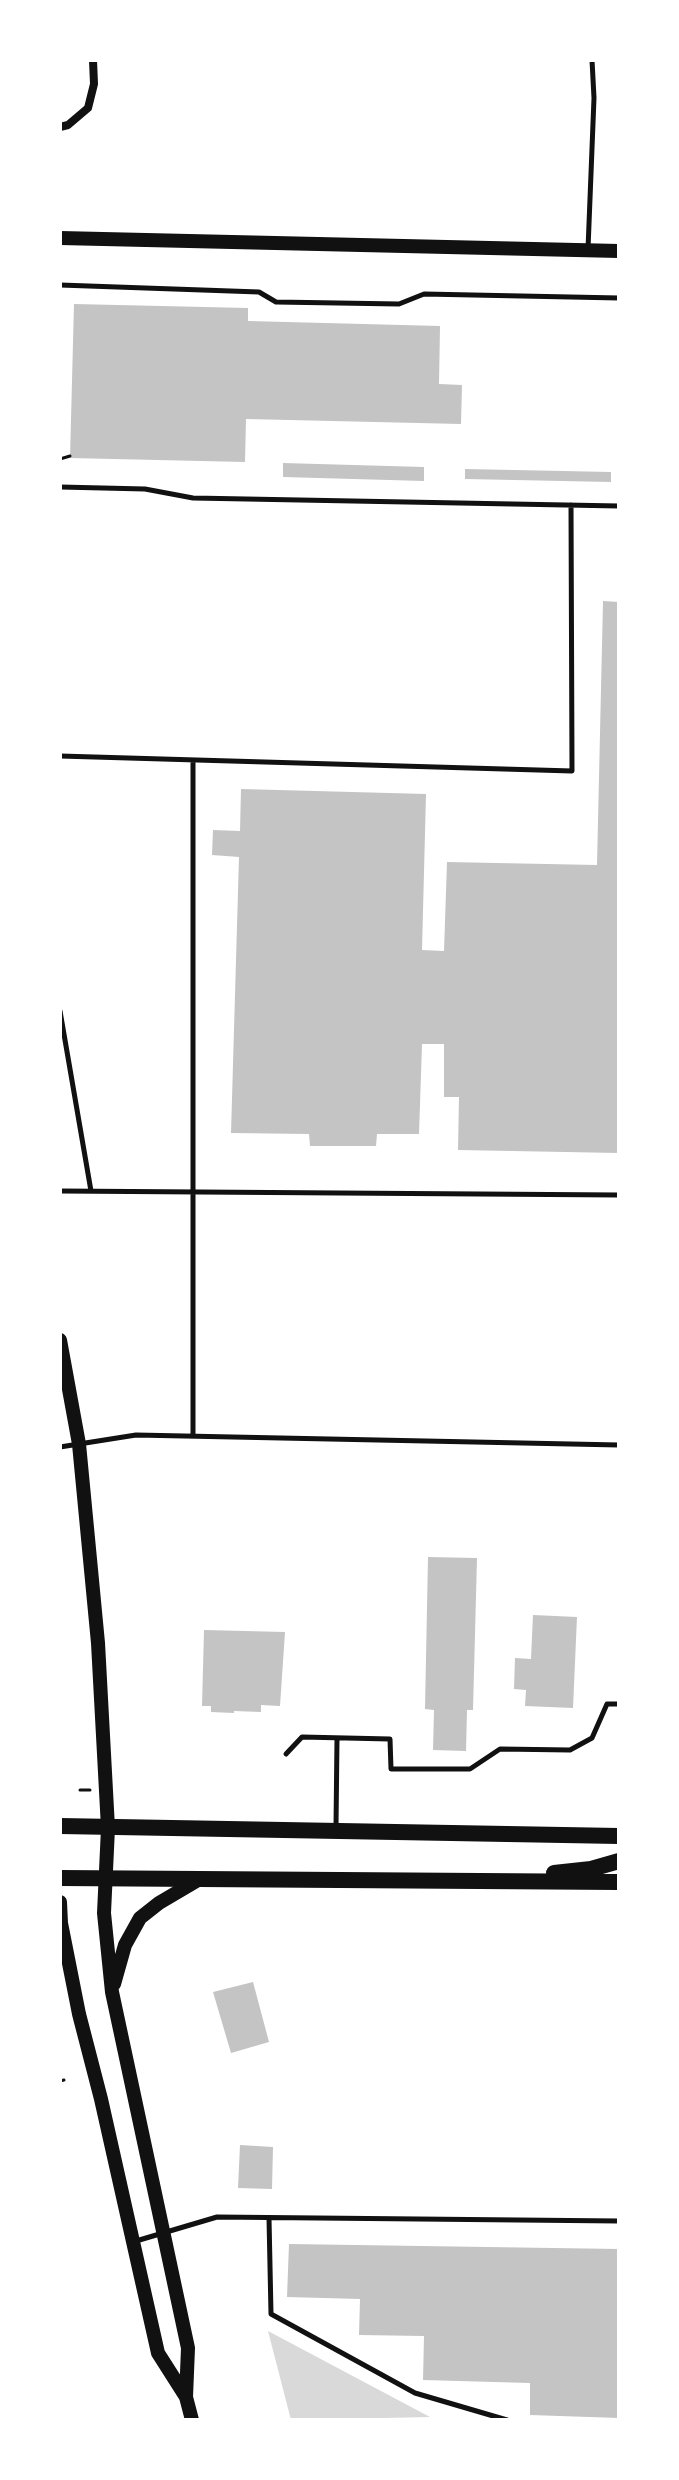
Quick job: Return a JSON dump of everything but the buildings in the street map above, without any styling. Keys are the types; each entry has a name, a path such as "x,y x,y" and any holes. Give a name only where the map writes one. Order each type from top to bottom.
{"main road":[{"path":"60,1826 619,1836"},
{"path":"481,1880 591,1869 619,1861"},
{"path":"60,1878 619,1882"}],"street":[{"path":"60,127 68,125 88,108 94,84 93,60"},
{"path":"60,238 619,251"},
{"path":"60,1340 79,1444 98,1643 108,1828 104,1913 112,1992 188,2348 186,2397 192,2420"},
{"path":"112,1992 125,1945 140,1918 198,1880"},
{"path":"60,1902 64,1954 158,2353 186,2397"}],"lane":[{"path":"588,250 594,98 592,60"},
{"path":"60,285 259,292 276,302 399,304 424,294 619,298"},
{"path":"60,487 145,489 193,498 619,506"},
{"path":"60,756 572,771 571,505"},
{"path":"193,760 193,1435"},
{"path":"60,1011 91,1191"},
{"path":"60,1191 619,1195"},
{"path":"60,1447 136,1435 619,1445"},
{"path":"286,1754 302,1737 390,1739 391,1769 470,1769 500,1749 570,1750 592,1738 607,1704 619,1704"},
{"path":"336,1831 337,1739"},
{"path":"134,2242 217,2217 619,2221"},
{"path":"269,2218 271,2314 415,2393 507,2420"}],"path":[{"path":"60,459 70,456"},
{"path":"80,1790 90,1790"}],"shaded area":[{"path":"268,2331 430,2417 291,2420"}]}
